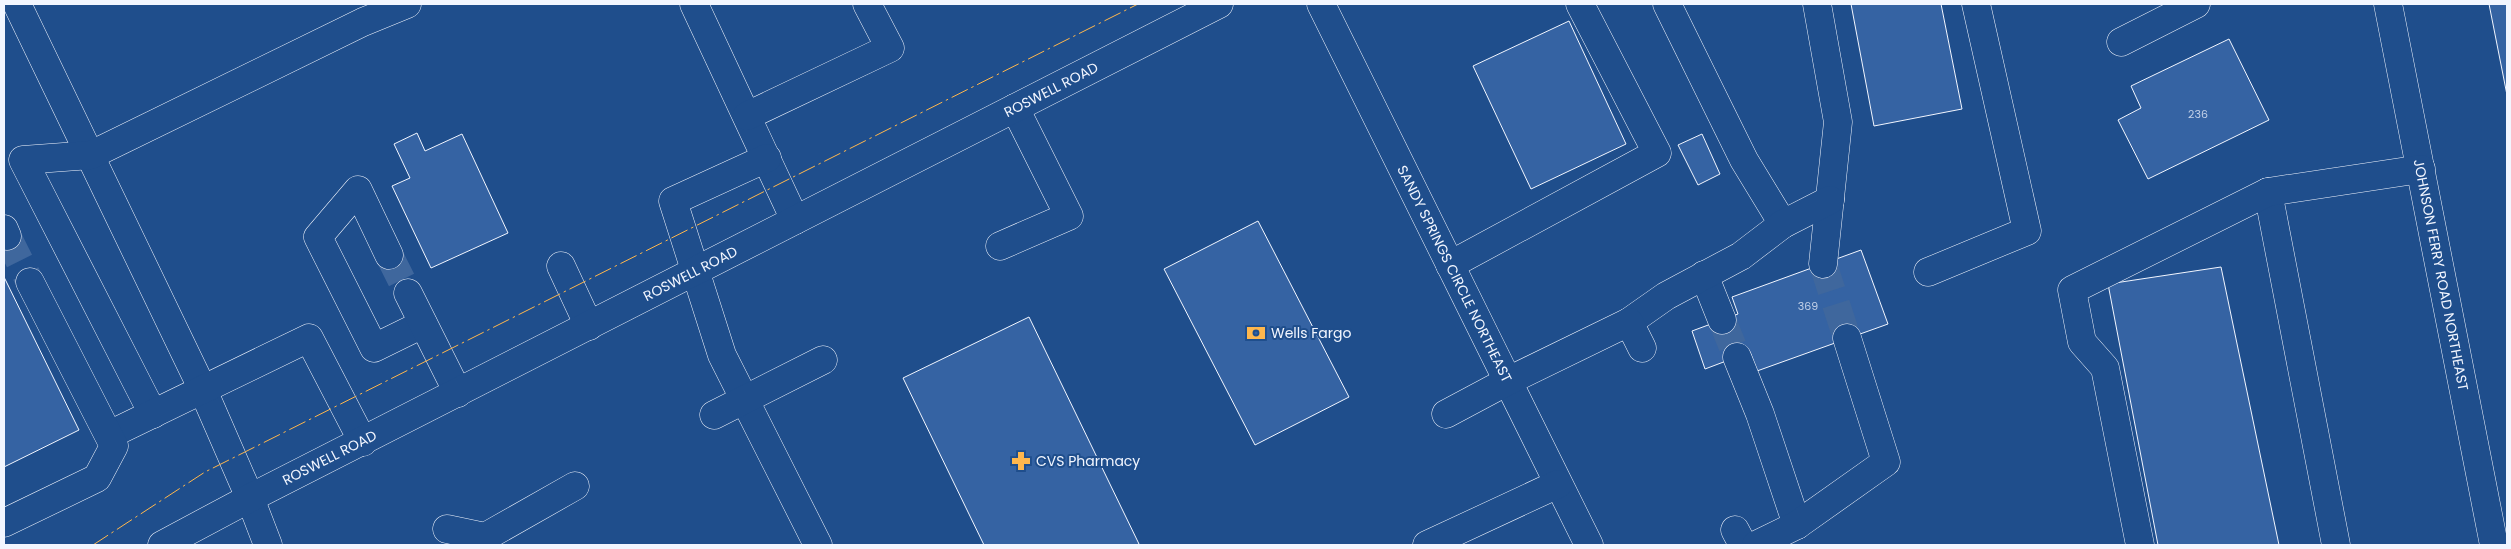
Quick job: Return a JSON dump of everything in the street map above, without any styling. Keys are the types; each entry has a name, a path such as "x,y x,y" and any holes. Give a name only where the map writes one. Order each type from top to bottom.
{"main road":[{"path":"16,4 91,155 203,390 250,498 268,545"},
{"path":"153,414 23,160 91,155 363,22 407,4"},
{"path":"694,4 795,220"},
{"path":"747,116 890,48 868,4"},
{"name":"ROSWELL ROAD","path":"162,545 250,498 1218,4"},
{"name":"SANDY SPRINGS CIRCLE NORTHEAST","path":"1321,4 1588,545"},
{"path":"1450,265 1657,153 1580,4"},
{"path":"1666,4 1744,160 1783,224"},
{"path":"1817,4 1838,122 1823,264"},
{"path":"1928,272 2028,231 1976,4"},
{"path":"2121,42 2196,4"},
{"name":"JOHNSON FERRY ROAD NORTHEAST","path":"2388,4 2422,169 2494,545"},
{"path":"1000,246 1069,216 1015,108"},
{"path":"766,158 673,201 722,355 818,545"},
{"path":"2140,545 2105,368 2082,342 2072,290 2268,192 2422,169"},
{"path":"389,255 358,190 318,237 374,348 423,324"},
{"path":"2268,192 2336,545"},
{"path":"1446,414 1628,322 1666,296 1741,256 1783,224 1830,200"},
{"path":"561,266 588,326"},
{"path":"1704,275 1722,320"},
{"path":"4,523 97,478 114,446 30,282"},
{"path":"408,293 458,393"},
{"path":"1628,322 1642,348"},
{"path":"109,436 309,338 363,442"},
{"path":"1745,540 1797,525 1886,462 1848,338"},
{"path":"1737,357 1760,414 1797,525"},
{"path":"714,415 824,360"},
{"path":"1427,545 1471,536 1558,484"},
{"path":"447,529 487,541 575,486"}],"building":[{"path":"1851,4 1941,4 1962,109 1874,126"},
{"path":"2489,4 2507,4 2507,95"},
{"path":"1569,21 1626,144 1531,189 1473,66"},
{"path":"2229,39 2269,120 2148,179 2118,120 2141,108 2131,86"},
{"path":"417,133 425,151 462,134 508,233 431,268 392,186 410,178 394,144"},
{"path":"1702,134 1720,174 1698,185 1678,145"},
{"name":"Wells Fargo","path":"1258,221 1349,397 1255,445 1164,269"},
{"path":"1861,250 1888,324 1757,371 1750,352 1705,369 1692,331 1738,314 1732,297"},
{"path":"2221,267 2279,545 2158,545 2108,284"},
{"path":"4,277 79,430 4,467"},
{"name":"CVS Pharmacy","path":"1029,317 1139,544 984,545 903,378"}],"tunnel":[{"path":"7,236 30,282"},
{"path":"389,255 408,293"},
{"path":"1823,264 1847,338"},
{"path":"1722,320 1737,357"}],"power":[{"path":"93,545 205,472 1138,4"}],"place":[{"name":"Wells Fargo","path":"1256,333"},
{"name":"CVS Pharmacy","path":"1021,461"}]}
